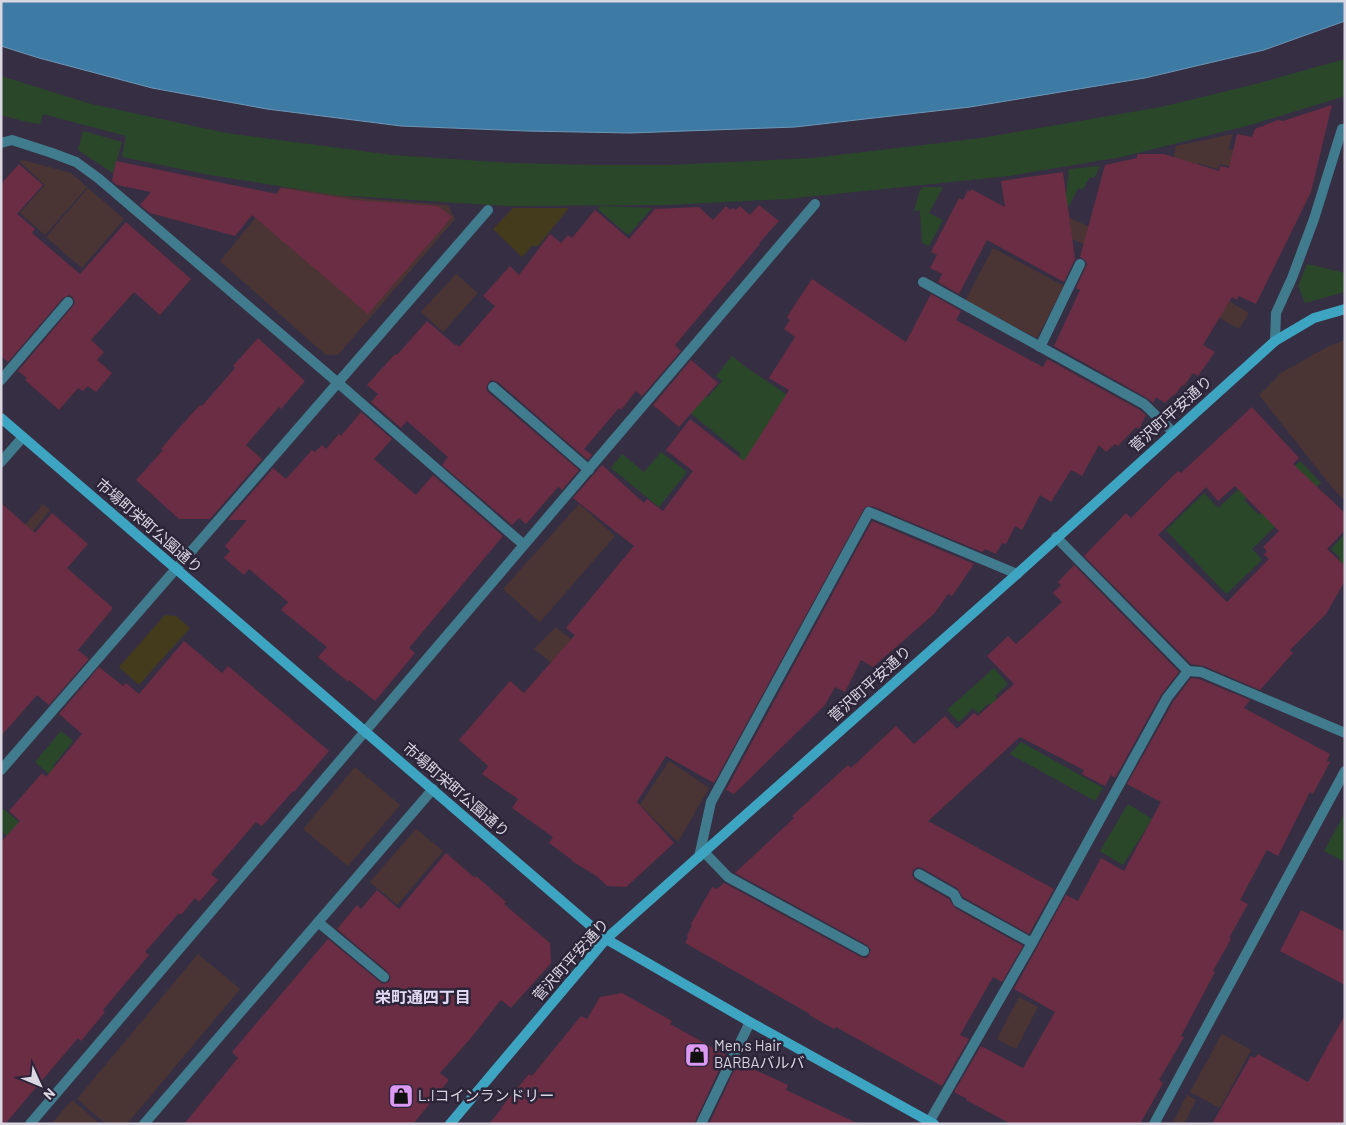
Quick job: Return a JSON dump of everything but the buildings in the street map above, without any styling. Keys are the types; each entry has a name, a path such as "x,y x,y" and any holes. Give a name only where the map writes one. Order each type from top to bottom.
{"street":[{"path":"1275,341 1276,313 1292,278 1314,219 1342,129 1345,130"},
{"path":"1,143 12,140 52,153 76,162 98,178 338,382 524,545"},
{"path":"30,1124 815,204"},
{"path":"1,770 488,210"},
{"path":"1040,347 1080,264"},
{"path":"923,282 1144,404 1173,432"},
{"path":"1,380 68,302"},
{"name":"菅沢町平安通り","path":"450,1124 606,939 1275,341 1314,318 1345,309"},
{"path":"493,387 589,470"},
{"name":"市場町栄町公園通り","path":"1,418 606,939 931,1123"},
{"path":"1,462 23,437"},
{"path":"864,951 728,877 701,854 711,802 869,512 1016,574"},
{"path":"1056,538 1188,671 1200,672 1345,733"},
{"path":"931,1123 1167,698 1188,671"},
{"path":"1154,1124 1345,771"},
{"path":"144,1124 433,789"},
{"path":"919,874 954,894 958,902 1032,943"},
{"path":"318,922 384,977"},
{"path":"701,1124 750,1022"}],"shaded area":[{"path":"1233,134 1228,149 1315,171 1310,187 1220,164 1218,169 1198,163 1197,168 1173,160 1176,146"},
{"path":"22,160 71,173 87,187 45,235 20,213 45,185 20,162"},
{"path":"281,187 369,199 448,205 455,219 338,355 326,355 220,261"},
{"path":"88,188 124,219 82,268 46,237"},
{"path":"1055,211 1115,239 1095,249 1047,228"},
{"path":"993,248 1064,286 1037,338 965,301"},
{"path":"456,274 478,293 443,332 421,312"},
{"path":"1146,275 1210,290 1249,313 1239,329"},
{"path":"1345,340 1345,500 1335,491 1259,395 1281,373 1327,347"},
{"path":"43,504 50,510 22,545 1,554"},
{"path":"579,504 615,536 540,622 503,589"},
{"path":"556,627 602,665 555,666 534,649"},
{"path":"669,761 709,788 678,842 640,805"},
{"path":"355,767 400,805 348,866 303,829"},
{"path":"416,829 443,851 397,905 370,882"},
{"path":"198,954 240,989 127,1124 106,1124 77,1099"},
{"path":"1019,997 1038,1007 1016,1049 997,1039"},
{"path":"1222,1034 1251,1050 1220,1108 1190,1092"},
{"path":"1187,1095 1196,1100 1185,1122 1189,1124 1172,1124"},
{"path":"72,1100 100,1124 51,1124"}],"green space":[{"path":"1345,59 1345,96 1250,125 1121,157 1009,176 786,199 664,205 506,206 336,195 210,175 122,157 126,136 43,114 40,124 1,115 1,76 91,104 226,133 392,155 510,163 669,165 813,158 982,138 1161,107 1256,84"},
{"path":"83,131 122,142 113,173 78,150"},
{"path":"1100,166 1094,178 1090,177 1083,189 1078,188 1069,206 1065,205 1069,169"},
{"path":"923,187 943,187 929,213 943,220 929,246 922,243 920,211 914,210 920,190"},
{"path":"600,206 652,208 628,235 598,209"},
{"path":"1307,264 1345,273 1345,292 1305,303 1298,286"},
{"path":"732,356 828,422 795,494 734,463 741,454 673,399 688,382 708,397 722,381 716,376"},
{"path":"661,452 687,472 659,507 611,468 622,454 644,472"},
{"path":"1300,461 1321,483 1252,549 1262,560 1226,594 1166,530 1204,493 1218,508 1240,488 1248,496 1244,500 1259,515 1274,500 1267,492"},
{"path":"1345,534 1345,566 1338,561 1340,558 1331,549"},
{"path":"994,668 1008,684 995,696 998,699 991,705 989,703 978,713 973,708 959,722 947,710"},
{"path":"61,731 73,741 53,766 97,803 91,810 35,762"},
{"path":"1021,742 1103,788 1095,801 1010,754"},
{"path":"1128,804 1152,819 1123,865 1100,851"},
{"path":"1,807 20,823 18,845 1,831"},
{"path":"1345,813 1345,862 1324,851"}],"sand":[{"path":"513,208 569,208 538,246 532,246 522,257 493,229"},
{"path":"165,615 176,616 190,628 139,685 119,667"}],"water":[{"path":"1,1 1345,1 1345,21 1264,50 1145,78 970,107 795,127 630,133 401,126 267,109 152,88 1,46"}],"place":[{"name":"Men,s Hair BARBAバルバ","path":"697,1055"},
{"name":"L.Iコインランドリー","path":"401,1096"}],"district":[{"name":"栄町通四丁目","path":"423,997"}]}
